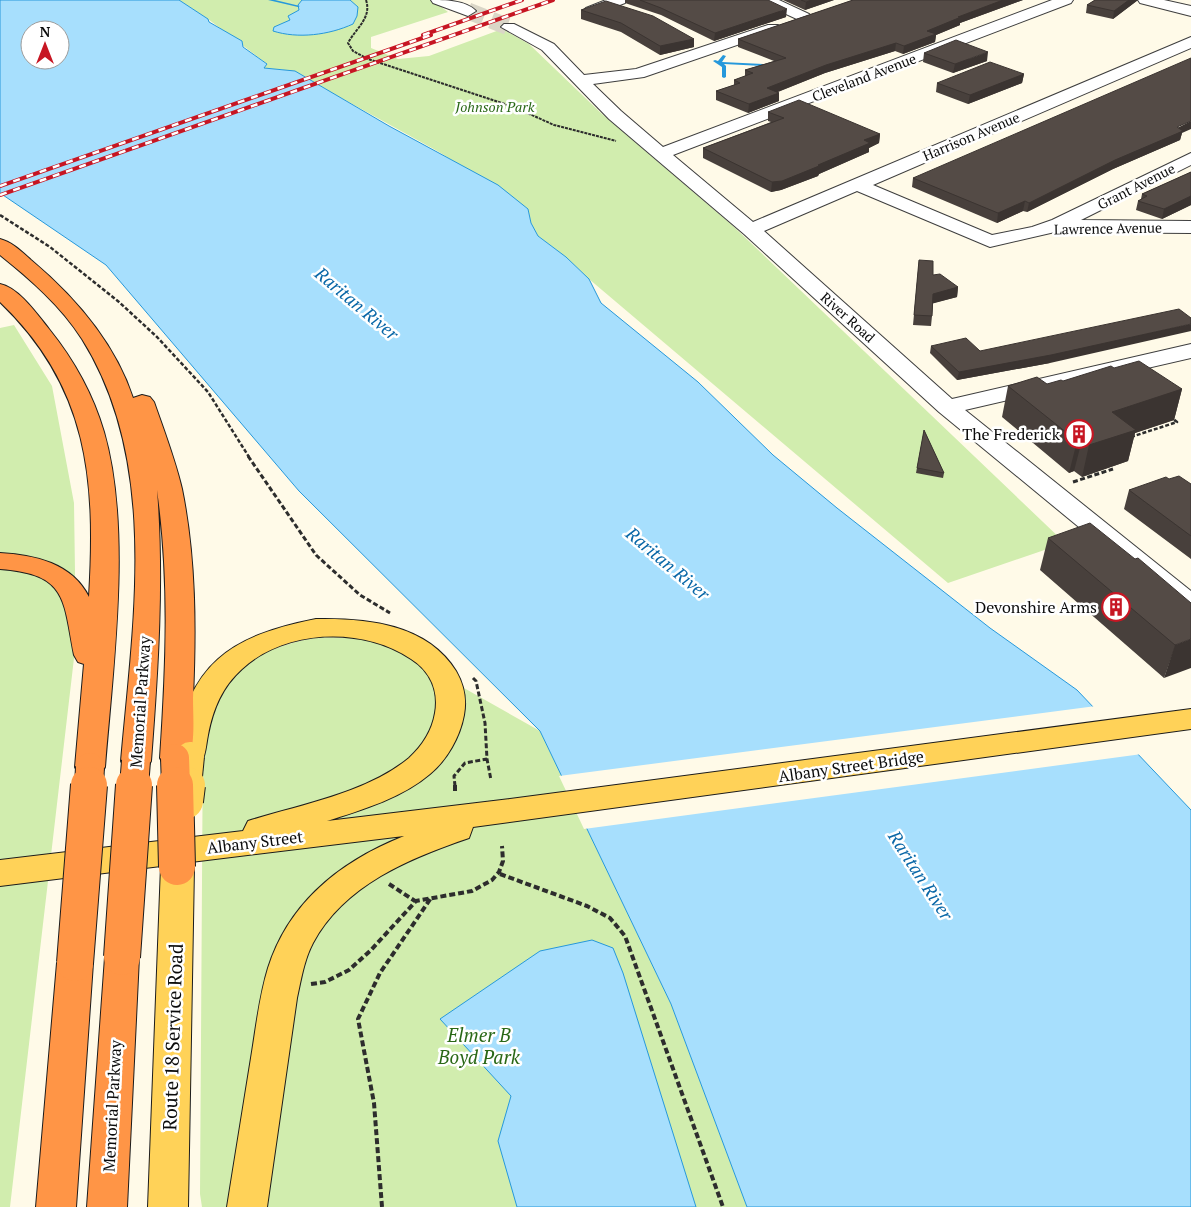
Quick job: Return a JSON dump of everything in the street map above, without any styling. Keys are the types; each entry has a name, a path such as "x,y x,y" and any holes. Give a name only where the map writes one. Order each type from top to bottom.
{"highway":[{"name":"Memorial Parkway","path":"0,245 34,274 72,311 93,339 111,370 125,402 136,439 144,500 147,592 107,1207"},
{"path":"34,274 89,310 110,338 138,393 160,449 172,510 182,611 182,757 177,867"},
{"path":"0,290 33,322 56,352 83,404 94,439 101,480 104,528 104,585 56,1207"},
{"path":"0,561 30,564 52,572 74,593 82,619 96,697"}],"main road":[{"path":"182,757 196,716 214,680 229,665 262,643 289,634 337,628 376,631 422,651 435,663 449,686 451,710 443,736 436,748 415,770 381,789 206,848"},
{"name":"Albany Street Bridge","path":"510,811 1191,719"},
{"path":"247,1207 282,986 293,948 310,918 337,889 384,858 423,841 510,811"},
{"name":"Albany Street","path":"0,873 510,811"},
{"name":"Route 18 Service Road","path":"168,1207 177,867"}],"street":[{"path":"438,0 468,11 462,0"},
{"path":"767,0 804,17"},
{"name":"Cleveland Avenue","path":"660,154 1066,0"},
{"path":"1145,0 1191,11"},
{"path":"591,11 615,2 634,11"},
{"path":"578,77 638,74 821,11"},
{"name":"River Road","path":"509,27 548,47 615,115 751,230 947,406 1191,605"},
{"path":"698,40 713,49"},
{"name":"Harrison Avenue","path":"751,230 1191,42"},
{"name":"Grant Avenue","path":"1053,226 1191,158"},
{"name":"Lawrence Avenue","path":"858,185 990,241 1037,232 1053,226 1191,227"},
{"path":"947,406 1191,351"},
{"path":"0,862 32,869"}],"path":[{"path":"366,0 370,11 348,43 353,51 368,59 514,107 554,125 624,143"},
{"path":"0,215 50,247 119,302 157,337 208,392 228,425 316,555 360,595 396,617"},
{"path":"1127,438 1177,422 1169,415"},
{"path":"1070,484 1113,469"},
{"path":"471,676 476,682 486,723 487,759 491,780"},
{"path":"455,792 454,776 465,763 487,759"},
{"path":"306,984 325,984 345,973 416,901 467,892 489,884 500,874 504,855 502,846"},
{"path":"500,874 587,906 610,918 626,936 723,1207"},
{"path":"391,885 416,901"},
{"path":"382,1207 374,1103 358,1019 380,974 431,898"}],"green space":[{"name":"Johnson Park","path":"179,0 432,0 448,12 371,37 371,48 398,59 429,56 502,29 529,44 602,114 733,226 1065,543 948,583 589,279 566,257 538,236 531,223 528,209 439,152 345,100 281,69 268,70 263,68 267,64 208,19"},
{"path":"14,325 52,386 74,503 76,641 10,1207 0,1207 0,328"},
{"name":"Elmer B Boyd Park","path":"317,637 364,638 393,648 540,731 671,1004 747,1207 202,1207 200,1194 203,726 223,685 239,667 271,650"}],"water":[{"name":"Raritan River","path":"0,0 179,0 208,19 209,22 242,41 243,47 267,64 264,68 295,71 389,126 498,185 528,209 531,223 538,236 566,257 589,279 601,303 698,382 773,455 837,508 990,628 1077,690 1191,810 1191,1207 747,1207 671,1004 540,731 299,491 106,265 0,193"},
{"path":"302,0 350,0 358,7 357,16 353,24 344,28 313,35 293,35 273,31 274,27 290,20 288,16 299,10 298,5"},
{"path":"592,940 613,948 623,973 696,1207 517,1207 498,1141 511,1096 440,1019 540,951"}],"pier":[{"path":"1096,706 1142,754 584,829 559,776"}],"building":[{"path":"640,0 768,0 787,9 715,33"},
{"path":"853,0 1003,0 927,31 936,34 904,46 896,43 826,65 767,88 779,93 749,104 716,91 740,83 734,80 753,73 745,70 786,58 738,39"},
{"path":"1095,0 1129,0 1114,11 1087,5"},
{"path":"606,1 653,16 694,39 660,46 621,23 581,10"},
{"path":"956,40 988,52 955,64 924,53"},
{"path":"1191,58 1191,121 1177,127 1183,131 1115,160 1029,203 1025,201 998,213 913,178"},
{"path":"990,62 1024,74 970,95 937,83"},
{"path":"799,100 880,134 864,140 870,143 819,166 782,181 772,182 703,148 784,118 768,112"},
{"path":"1191,172 1191,196 1164,209 1138,201 1147,196 1142,194"},
{"path":"919,260 933,261 933,275 940,274 958,287 933,294 932,316 914,315"},
{"path":"1179,309 1191,318 1191,324 1051,355 959,372 931,346 966,338 980,351"},
{"path":"1139,361 1182,389 1112,412 1136,430 1089,445 1082,440 1077,441 1008,386 1037,377 1047,384 1063,381 1111,366 1114,368"},
{"path":"924,430 944,473 917,468"},
{"path":"1179,476 1191,484 1191,536 1129,490 1166,477 1169,479"},
{"path":"1090,523 1135,559 1138,558 1191,603 1191,639 1175,645 1048,538"}],"waterway":[{"path":"270,0 298,6"},
{"path":"719,63 724,56"},
{"path":"715,61 724,66 724,77"},
{"path":"721,63 763,65"}],"tunnel":[{"path":"468,11 509,27"}],"railway":[{"path":"423,35 522,0"},
{"path":"0,195 553,0"},
{"path":"0,186 431,35"}],"place":[{"name":"The Frederick","path":"1079,434"},
{"name":"Devonshire Arms","path":"1116,607"}]}
